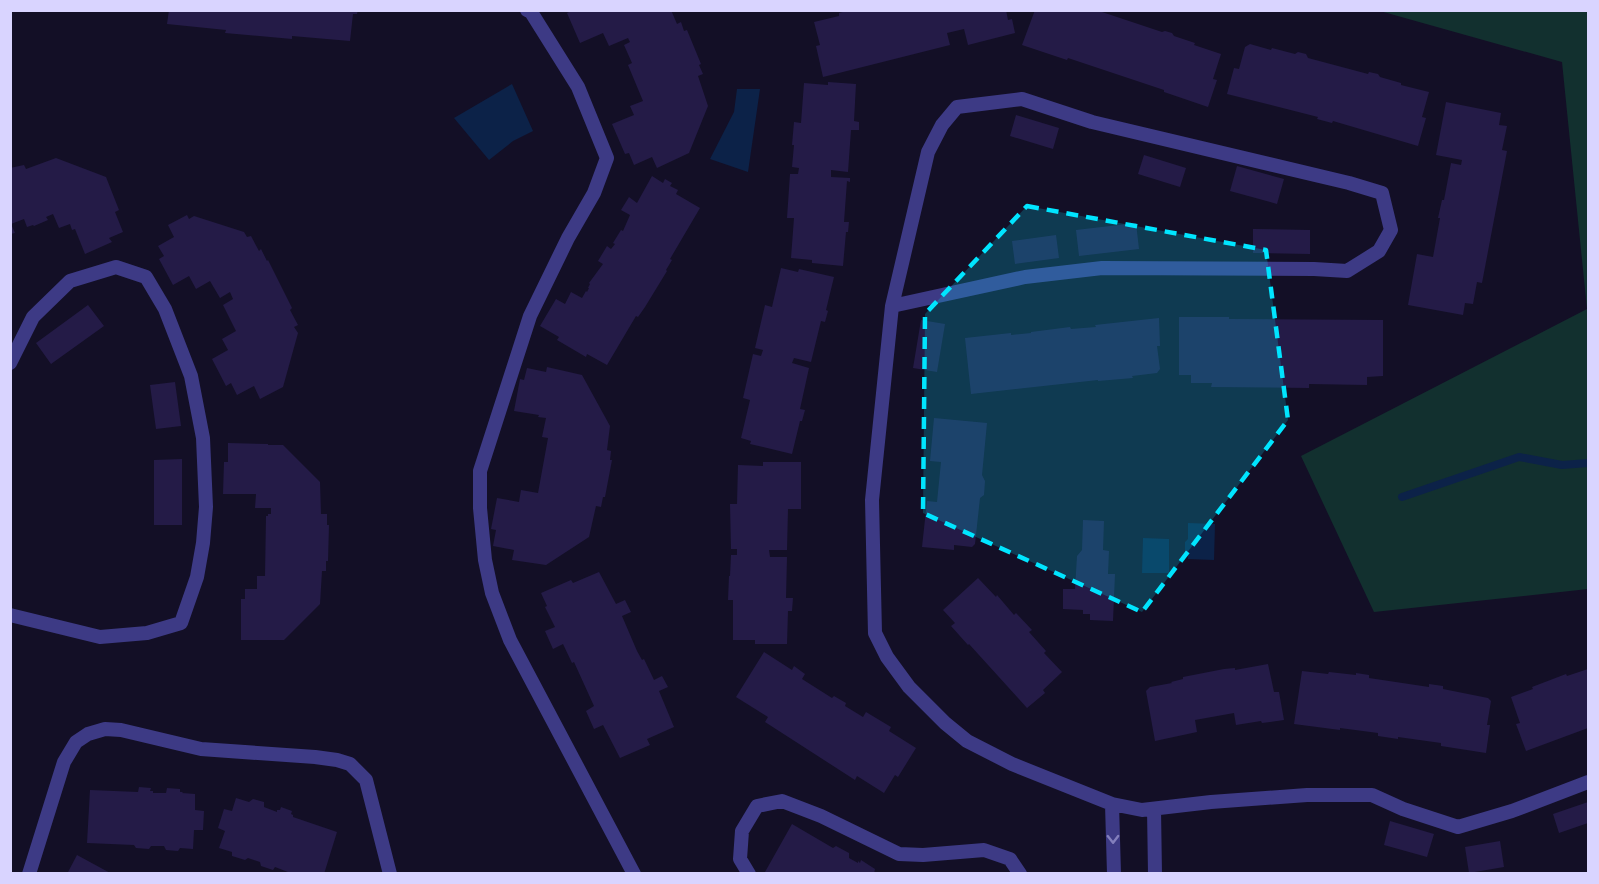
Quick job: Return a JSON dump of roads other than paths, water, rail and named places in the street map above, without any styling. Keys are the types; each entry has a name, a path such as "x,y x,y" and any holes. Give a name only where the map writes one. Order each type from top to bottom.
{"lane":[{"path":"527,10 531,12 578,87 607,158 594,193 568,238 530,316 480,471 480,508 485,560 492,593 510,640 634,873"},
{"path":"892,306 1025,277 1102,268 1347,271 1379,251 1391,230 1382,193 1349,183 1092,122 1022,99 957,107 942,125 928,152 892,306 872,501 875,633 909,687 945,723 967,741 1012,764 1113,804 1142,810 1307,795 1372,795 1403,809 1458,827 1512,811 1588,782"},
{"path":"10,363 33,317 70,281 116,267 146,278 165,309 191,376 203,438 206,507 197,577 181,623 147,633 100,637 10,615"},
{"path":"29,873 64,762 76,742 88,734 105,729 121,730 201,749 315,757 350,764 366,780 390,873"},
{"path":"749,873 740,859 742,831 758,806 782,801 821,816 899,854 923,855 984,850 1010,859 1020,873"},
{"path":"1113,804 1113,873"},
{"path":"1155,809 1155,873"}],"water":[{"path":"512,84 533,131 513,141 489,160 454,118"},
{"path":"737,89 760,89 748,172 710,159 734,112"},
{"path":"1188,523 1215,524 1214,560 1188,559 1185,542 1188,539"},
{"path":"1143,538 1169,539 1169,573 1142,573"}],"waterway":[{"path":"1402,497 1519,457 1562,465 1588,463"}]}
